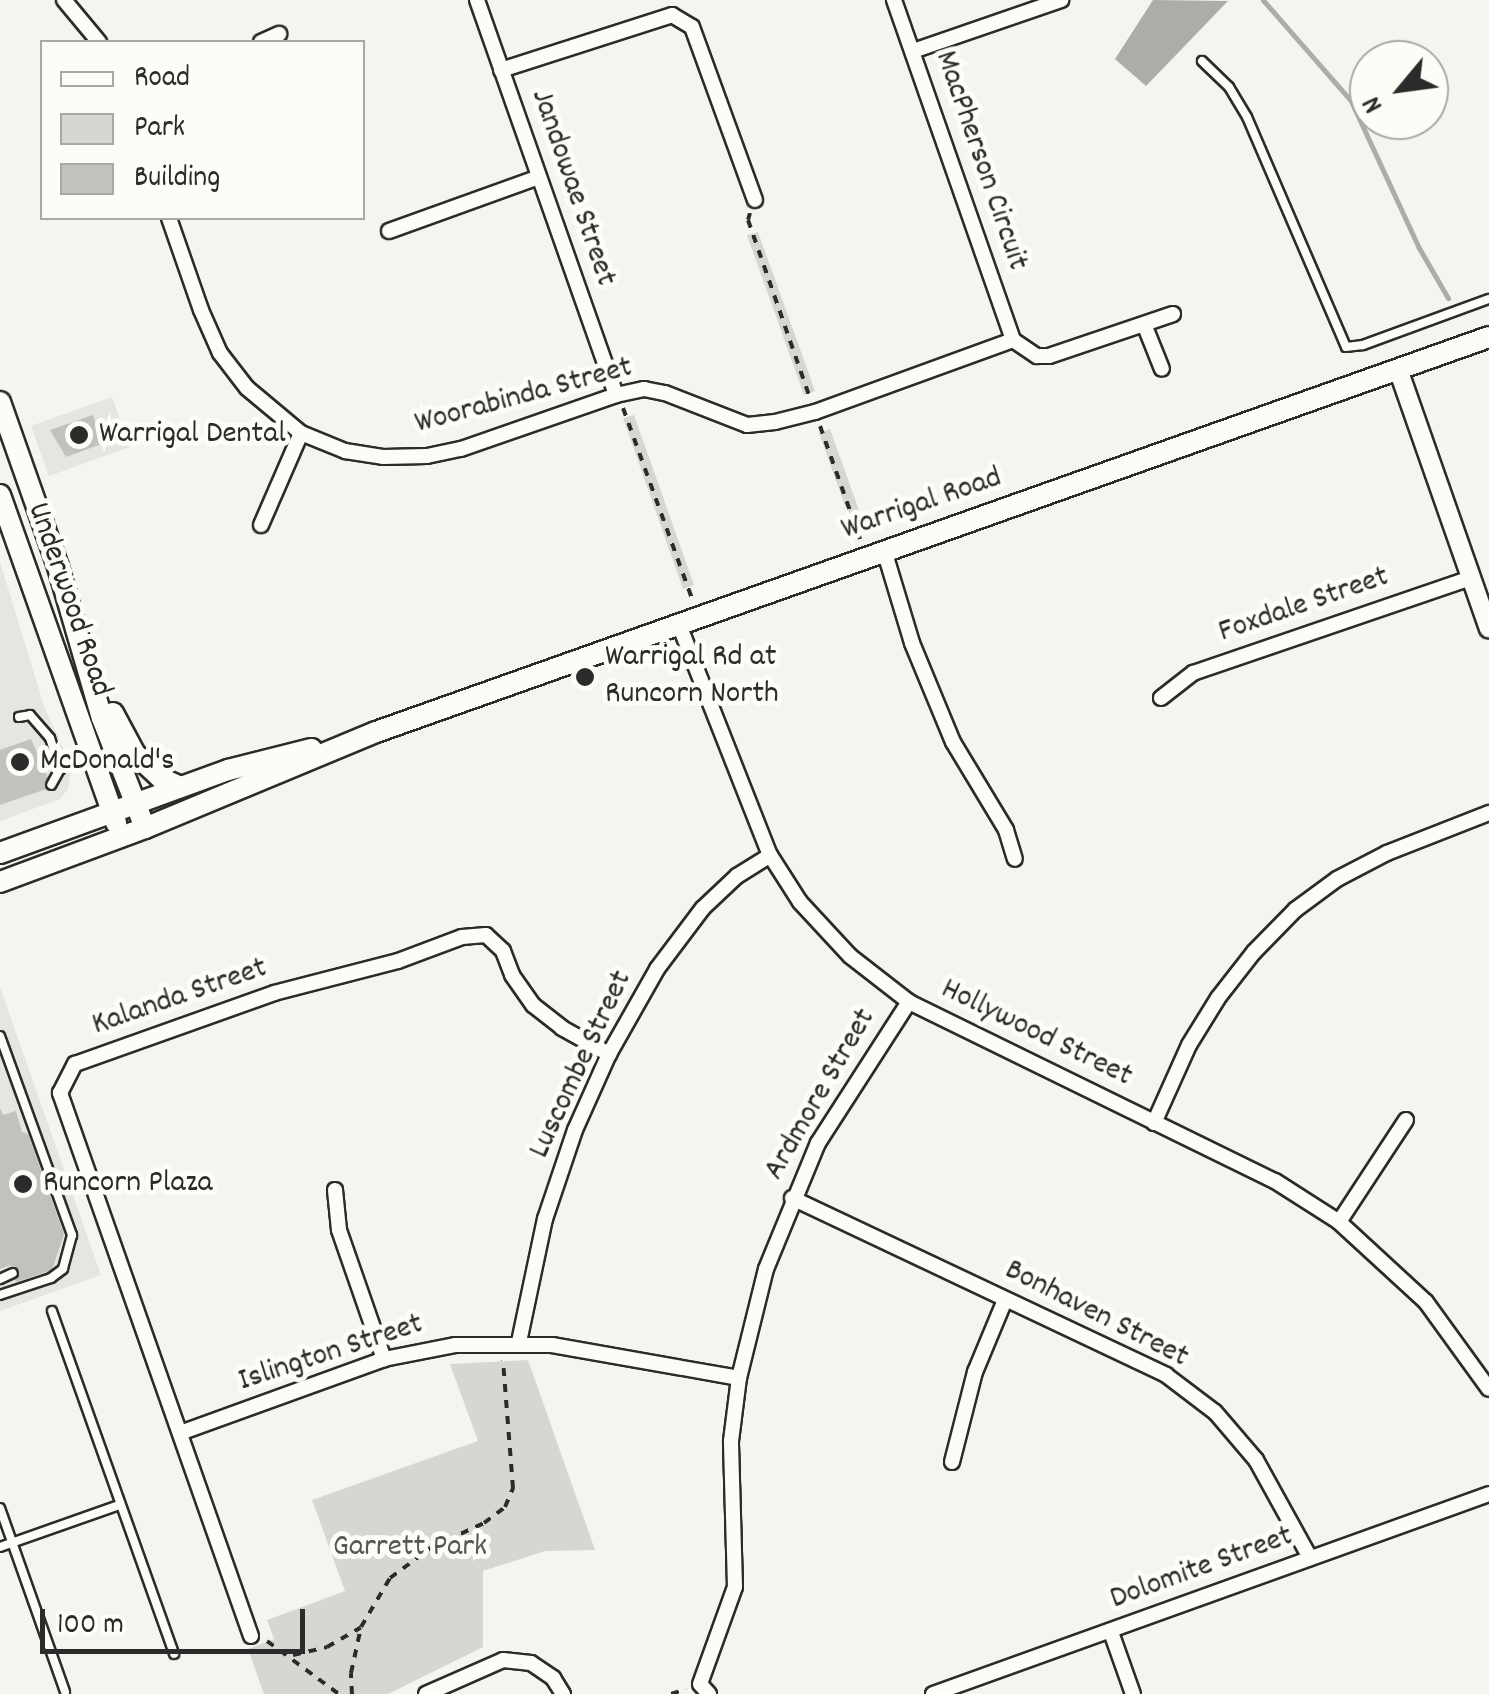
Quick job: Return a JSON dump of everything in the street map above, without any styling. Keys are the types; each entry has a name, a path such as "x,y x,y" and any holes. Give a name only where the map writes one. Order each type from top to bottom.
{"main road":[{"name":"Warrigal Road","path":"0,882 145,828 376,732 1489,337"},
{"name":"Underwood Road","path":"0,402 85,652 102,718 145,828"},
{"name":"Underwood Road","path":"0,495 121,837"},
{"path":"10,522 39,513"},
{"name":"Underwood Road","path":"85,652 135,754 160,778 180,787"},
{"name":"Warrigal Road","path":"0,853 180,787 376,732"}],"street":[{"path":"64,0 97,40"},
{"name":"Jandowae Street","path":"476,0 616,395"},
{"name":"MacPherson Circuit","path":"894,0 1013,340"},
{"path":"912,51 1032,5 1061,0"},
{"path":"502,70 672,15 692,27 755,200"},
{"path":"266,40 279,34"},
{"path":"389,231 539,177"},
{"name":"Woorabinda Street","path":"170,220 220,352 260,400 301,432 345,451 427,456 461,449 616,395 644,390 666,392 747,425 815,412 1013,340"},
{"path":"1013,340 1037,356 1050,356 1173,314"},
{"path":"1144,324 1162,369"},
{"path":"1398,370 1489,628"},
{"path":"261,525 301,432"},
{"path":"874,553 953,742 1006,830 1015,860"},
{"name":"Foxdale Street","path":"1162,698 1193,673 1471,578"},
{"name":"Hollywood Street","path":"688,619 770,855 800,902 850,956 909,1002 1275,1181 1339,1222 1426,1302 1489,1389"},
{"path":"1154,1123 1189,1045 1218,998 1254,952 1296,910 1338,880 1387,853 1489,813"},
{"name":"Luscombe Street","path":"512,1342 545,1218 575,1130 610,1054 657,969 703,908 737,876 770,855"},
{"name":"Kalanda Street","path":"251,1636 60,1093 75,1064 274,993 398,961 462,937 486,935 503,951 512,975 533,1005 562,1028 610,1054"},
{"name":"Ardmore Street","path":"705,1689 735,1587 732,1441 739,1378 766,1269 792,1198 818,1143 909,1002"},
{"path":"1339,1222 1406,1120"},
{"path":"335,1190 340,1230 384,1359"},
{"name":"Bonhaven Street","path":"792,1198 1166,1375 1214,1412 1256,1460 1310,1558"},
{"path":"952,1462 974,1372 1005,1300"},
{"name":"Islington Street","path":"180,1433 384,1359 454,1345 512,1342 739,1378"},
{"name":"Dolomite Street","path":"933,1694 1489,1494"},
{"path":"1111,1632 1133,1694"},
{"path":"426,1694 503,1660 532,1663 552,1678 562,1694"}],"lane":[{"path":"1202,61 1230,87 1248,117 1346,347 1364,345 1489,299"},
{"path":"18,717 30,715 50,738 60,769 51,785"},
{"path":"0,1036 72,1236 63,1269 51,1278 0,1295"},
{"path":"0,1278 13,1274"},
{"path":"52,1311 174,1654"},
{"path":"0,1547 119,1505"},
{"path":"0,1508 65,1692"}],"path":[{"path":"755,200 748,220 815,412 874,553"},
{"path":"616,395 688,619"},
{"path":"352,1694 351,1674 361,1627 382,1588 405,1565 484,1523 505,1507 513,1488 504,1392 512,1342"},
{"path":"292,1655 327,1647 361,1627"},
{"path":"251,1636 292,1655 339,1694"}],"shaded area":[{"path":"1153,0 1228,1 1146,86 1115,59"},
{"path":"112,397 130,447 49,476 31,426"},
{"path":"0,562 45,709 72,767 68,789 60,799 0,821"},
{"path":"0,987 101,1275 0,1311"}],"green space":[{"path":"758,232 815,391 804,395 747,235"},
{"path":"634,415 694,585 683,589 623,418"},
{"path":"830,429 865,527 854,531 819,433"},
{"name":"Garrett Park","path":"528,1360 595,1550 545,1551 483,1571 483,1647 388,1694 264,1694 248,1649 274,1639 267,1620 345,1591 312,1500 478,1441 450,1364"}],"building":[{"name":"Warrigal Dental","path":"93,415 99,432 104,430 104,443 66,457 50,430"},
{"name":"McDonald's","path":"31,739 52,787 0,805 0,750"},
{"name":"Runcorn Plaza","path":"0,1108 3,1115 16,1111 22,1132 28,1134 64,1234 52,1270 16,1282 10,1265 0,1269"}],"waterway":[{"path":"1263,0 1351,101 1419,248 1448,298"}],"place":[{"name":"Warrigal Dental","path":"79,435"},
{"name":"Warrigal Rd at Runcorn North","path":"585,677"},
{"name":"McDonald's","path":"20,762"},
{"name":"Runcorn Plaza","path":"23,1184"}]}
